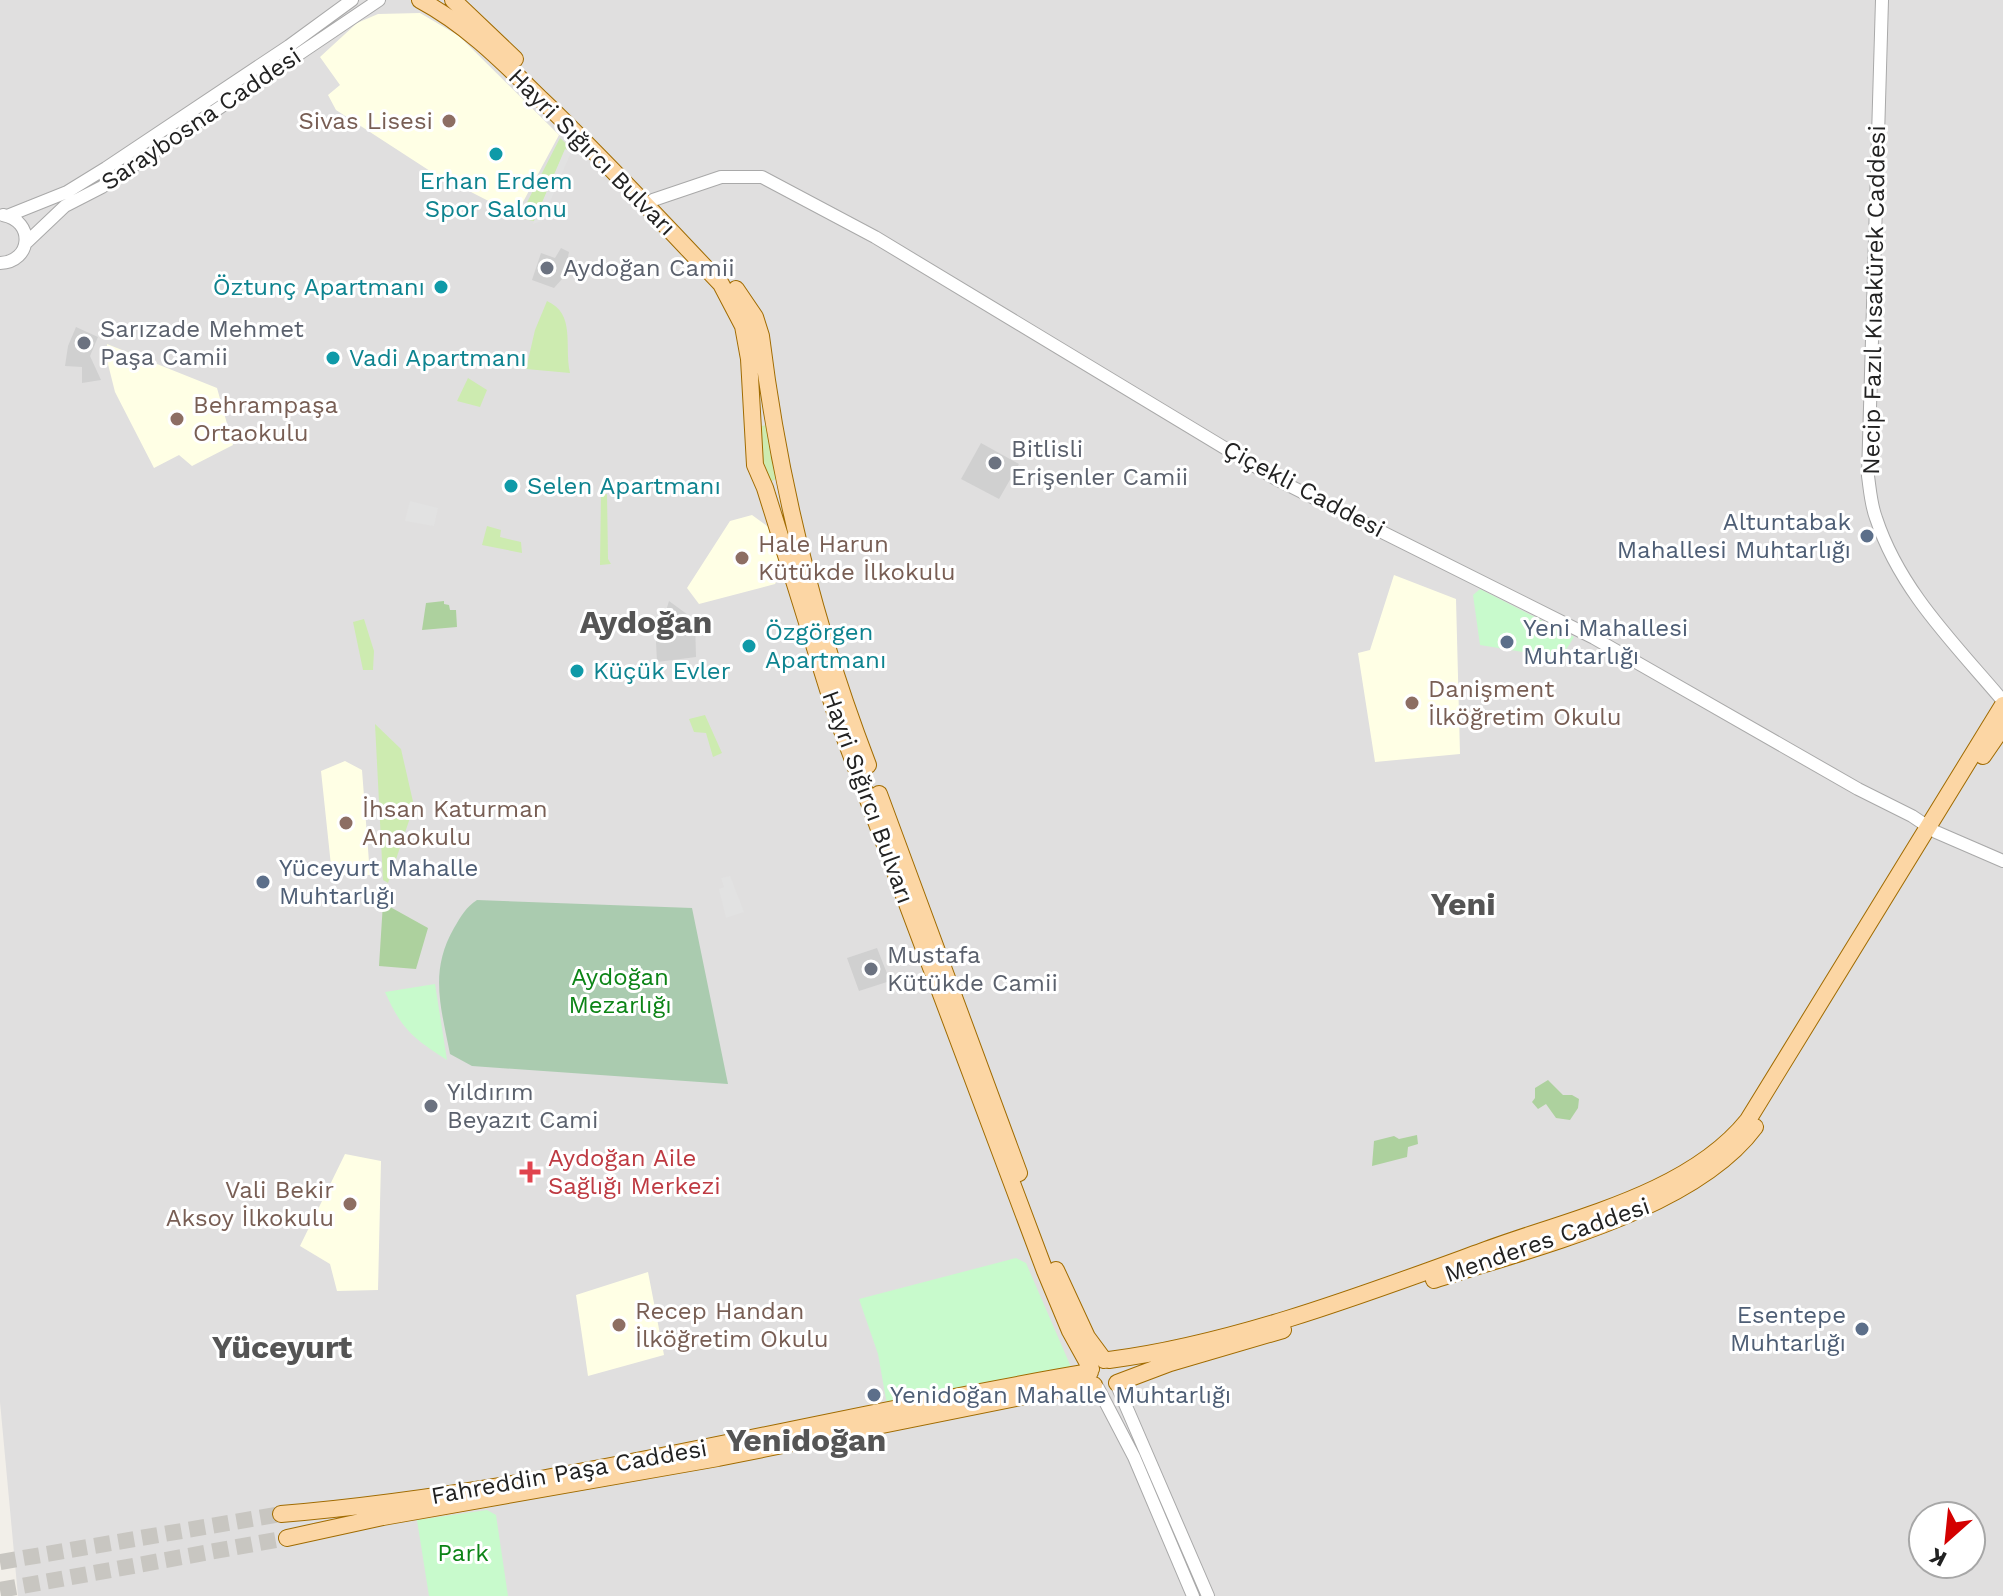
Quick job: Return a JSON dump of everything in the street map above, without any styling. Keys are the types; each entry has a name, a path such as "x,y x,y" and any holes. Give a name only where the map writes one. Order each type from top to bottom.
{"main road":[{"name":"Hayri Sığırcı Bulvarı","path":"420,0 445,14 489,49 563,120 721,284 743,326 749,359 755,465 765,488 835,712 1045,1271 1065,1319 1098,1372"},
{"name":"Hayri Sığırcı Bulvarı","path":"453,0 588,130 728,276 755,317 761,336 783,479 828,653 1052,1261 1087,1337 1098,1372"},
{"path":"751,421 775,419"},
{"path":"765,488 783,479"},
{"path":"1934,826 2003,703"},
{"path":"1934,826 2003,727"},
{"name":"Menderes Caddesi","path":"1934,826 1756,1126 1734,1152 1698,1177 1655,1203 1578,1234 1332,1315 1170,1363 1106,1389 1098,1372 1134,1357 1262,1325 1374,1290 1631,1199 1693,1166 1728,1142 1748,1120 1934,826"},
{"path":"1098,1372 1118,1368 1117,1383"},
{"name":"Fahreddin Paşa Caddesi","path":"281,1514 367,1506 543,1478 1098,1372"},
{"name":"Fahreddin Paşa Caddesi","path":"287,1538 383,1517 704,1461 1055,1390 1098,1372"}],"street":[{"name":"Saraybosna Caddesi","path":"3,216 67,192 106,168 289,46 352,0"},
{"name":"Saraybosna Caddesi","path":"0,263 16,259 26,243 65,206 102,187 379,0"},
{"name":"Necip Fazıl Kısakürek Caddesi","path":"1882,0 1868,476 1874,516 1893,561 1921,604 2003,703"},
{"name":"Çiçekli Caddesi","path":"653,200 721,177 762,177 875,237 1276,479 1594,638 1858,789 2003,861"},
{"path":"3,216 22,225 26,243"},
{"name":"Hayri Sığırcı Bulvarı","path":"1098,1372 1193,1596"},
{"path":"1117,1383 1208,1596"}],"shaded area":[{"path":"0,0 2003,0 2003,1596 18,1596 0,1402"},
{"name":"Sivas Lisesi","path":"420,13 459,36 559,135 516,215 430,171 336,110 328,95 340,85 320,57 357,23 378,14"},
{"path":"565,149 571,152 542,221 533,224"},
{"path":"561,248 569,252 568,257 578,261 554,288 532,280 541,253 555,258"},
{"path":"76,327 98,337 90,356 101,380 82,383 82,367 65,366 68,346"},
{"name":"Behrampaşa Ortaokulu","path":"107,344 217,388 233,445 192,466 179,455 154,468 115,392"},
{"path":"981,443 1019,464 999,499 961,479"},
{"path":"410,501 438,508 434,526 405,521"},
{"name":"Hale Harun Kütükde İlkokulu","path":"752,515 771,529 781,572 775,584 699,604 687,588 730,521"},
{"name":"Danişment İlköğretim Okulu","path":"1394,575 1456,599 1460,754 1375,762 1358,653 1370,650"},
{"path":"669,601 695,620 696,657 657,662 656,642"},
{"name":"İhsan Katurman Anaokulu","path":"345,761 362,770 370,875 332,875 321,771"},
{"path":"730,876 744,912 726,918 719,889 724,887 721,878"},
{"path":"877,948 890,981 859,991 847,958"},
{"name":"Vali Bekir Aksoy İlkokulu","path":"345,1154 381,1161 378,1290 337,1291 330,1264 300,1246"},
{"name":"Recep Handan İlköğretim Okulu","path":"648,1272 664,1355 588,1376 576,1295"}],"green space":[{"path":"560,138 570,147 565,150 534,221 519,218"},
{"path":"547,301 562,314 565,322 570,373 526,369 535,330"},
{"path":"468,378 487,390 480,407 457,401"},
{"path":"767,425 777,474 776,479 768,483 763,480 756,427"},
{"path":"601,494 607,494 608,559 611,564 600,565"},
{"path":"487,526 501,530 500,537 521,542 522,553 482,545"},
{"path":"1480,589 1574,637 1561,658 1480,645 1473,595"},
{"path":"444,601 450,610 456,610 457,627 422,630 426,603"},
{"path":"364,619 374,651 373,670 363,670 353,622"},
{"path":"705,715 722,753 713,757 706,733 694,732 689,719"},
{"path":"375,724 401,749 414,806 388,883 383,880"},
{"name":"Aydoğan Mezarlığı","path":"477,900 692,908 728,1084 472,1066 450,1054 439,975 446,944 467,909"},
{"path":"383,903 428,928 416,969 379,966"},
{"path":"435,984 447,1060 410,1032 397,1016 385,992"},
{"path":"1548,1080 1563,1095 1579,1099 1578,1108 1570,1120 1556,1118 1546,1104 1538,1109 1532,1102 1535,1088"},
{"path":"1417,1135 1418,1144 1408,1147 1407,1157 1372,1166 1374,1141"},
{"path":"1016,1258 1026,1263 1071,1367 887,1405 878,1354 859,1299"},
{"name":"Park","path":"487,1510 496,1515 508,1596 429,1596 417,1520"}],"tunnel":[{"path":"0,1562 281,1514"},
{"path":"0,1590 287,1538"}],"place":[{"name":"Sivas Lisesi","path":"449,121"},
{"name":"Erhan Erdem Spor Salonu","path":"496,154"},
{"name":"Aydoğan Camii","path":"547,268"},
{"name":"Öztunç Apartmanı","path":"441,287"},
{"name":"Sarızade Mehmet Paşa Camii","path":"84,343"},
{"name":"Vadi Apartmanı","path":"333,358"},
{"name":"Behrampaşa Ortaokulu","path":"177,419"},
{"name":"Bitlisli Erişenler Camii","path":"995,463"},
{"name":"Selen Apartmanı","path":"511,486"},
{"name":"Altuntabak Mahallesi Muhtarlığı","path":"1867,536"},
{"name":"Hale Harun Kütükde İlkokulu","path":"742,558"},
{"name":"Yeni Mahallesi Muhtarlığı","path":"1507,642"},
{"name":"Özgörgen Apartmanı","path":"749,646"},
{"name":"Küçük Evler","path":"577,671"},
{"name":"Danişment İlköğretim Okulu","path":"1412,703"},
{"name":"İhsan Katurman Anaokulu","path":"346,823"},
{"name":"Yüceyurt Mahalle Muhtarlığı","path":"263,882"},
{"name":"Mustafa Kütükde Camii","path":"871,969"},
{"name":"Yıldırım Beyazıt Cami","path":"431,1106"},
{"name":"Aydoğan Aile Sağlığı Merkezi","path":"530,1172"},
{"name":"Vali Bekir Aksoy İlkokulu","path":"350,1204"},
{"name":"Recep Handan İlköğretim Okulu","path":"619,1325"},
{"name":"Esentepe Muhtarlığı","path":"1862,1329"},
{"name":"Yenidoğan Mahalle Muhtarlığı","path":"874,1395"}],"district":[{"name":"Aydoğan","path":"646,622"},
{"name":"Yeni","path":"1463,904"},
{"name":"Yüceyurt","path":"282,1347"},
{"name":"Yenidoğan","path":"806,1440"}]}
